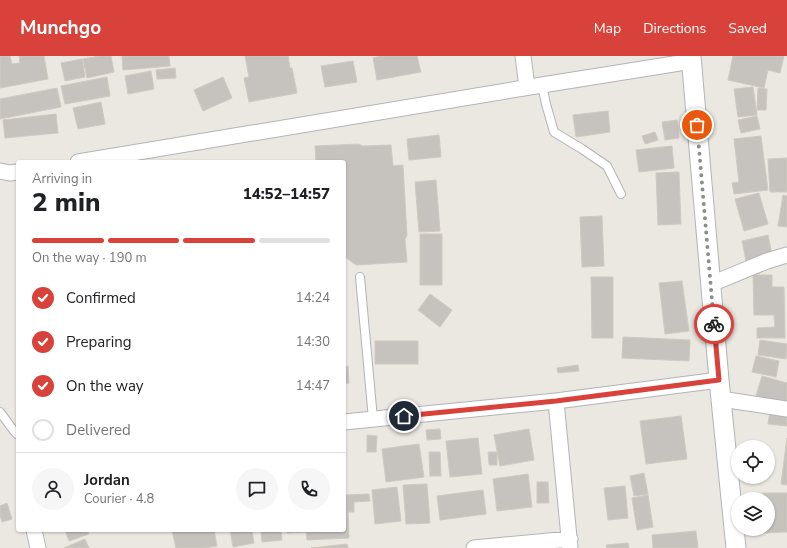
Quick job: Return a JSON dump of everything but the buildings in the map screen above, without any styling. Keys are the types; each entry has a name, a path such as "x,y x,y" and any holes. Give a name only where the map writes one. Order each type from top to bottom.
{"street":[{"path":"522,56 535,86"},
{"path":"90,160 692,59 719,380 736,548"},
{"path":"0,171 10,173 16,172"},
{"path":"711,284 787,255"},
{"path":"346,422 556,401 719,380"},
{"path":"721,399 787,409"},
{"path":"474,548 570,544 556,401"},
{"path":"34,532 38,548"}],"lane":[{"path":"535,86 546,104 554,132 582,148 607,166 621,194"},
{"path":"360,277 373,419"},
{"path":"0,412 16,433"}],"way so far":[{"path":"697,125 714,324"}],"route":[{"path":"404,416 556,401 719,380 714,324"}]}
